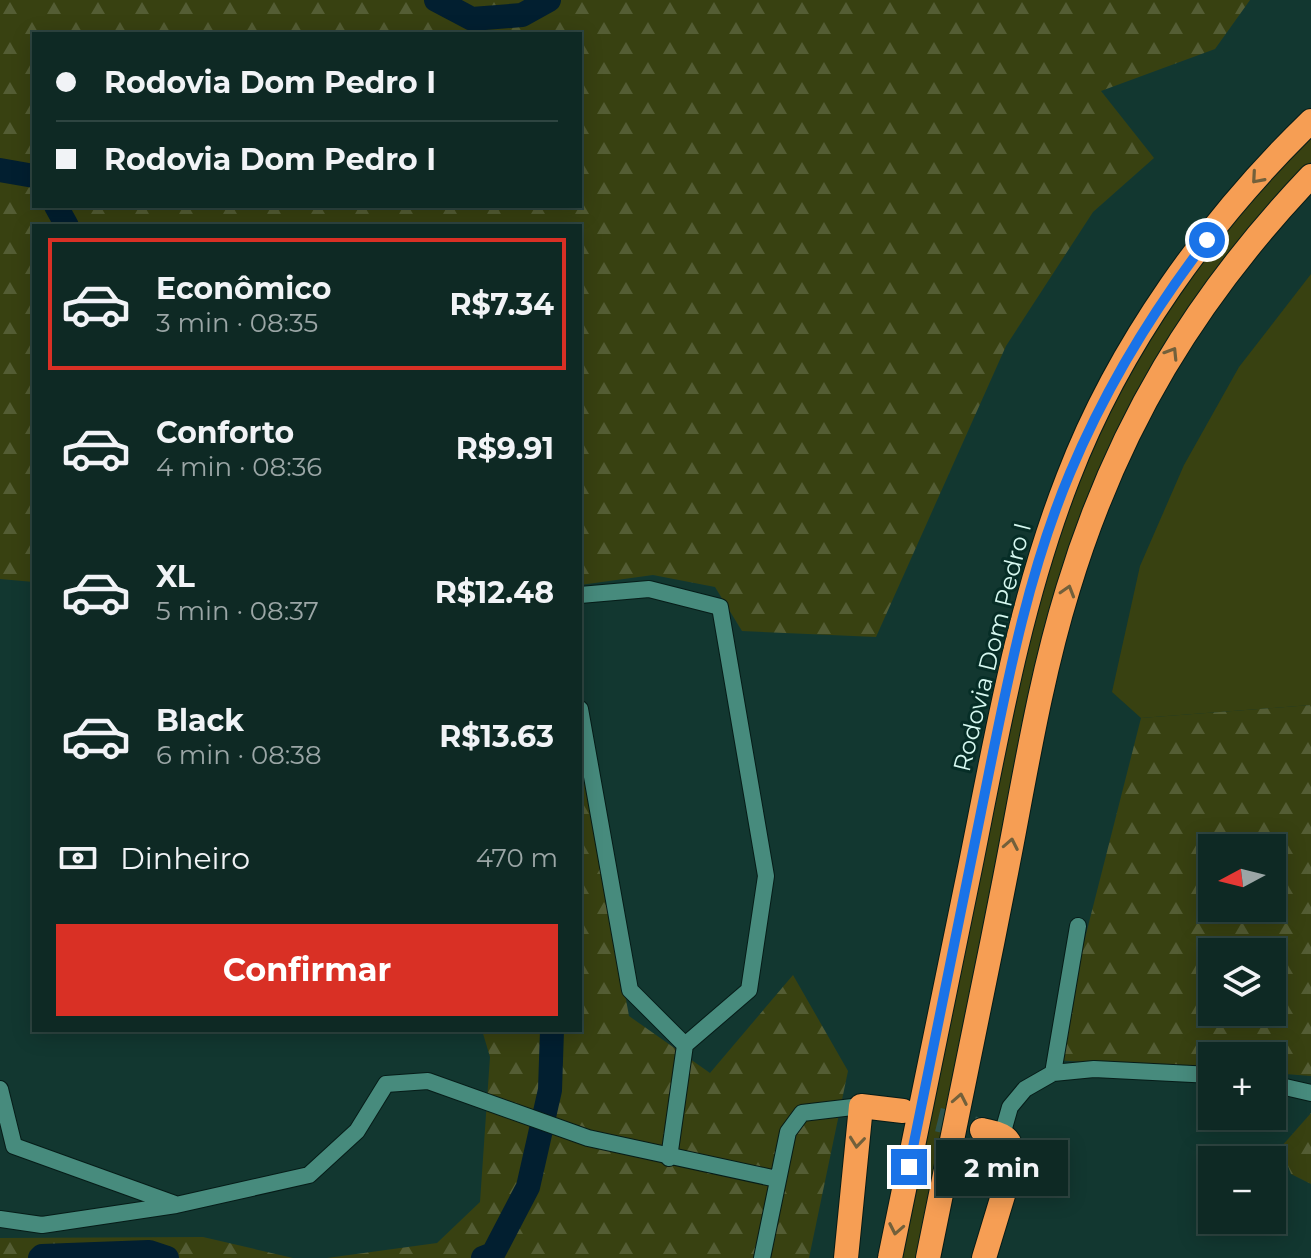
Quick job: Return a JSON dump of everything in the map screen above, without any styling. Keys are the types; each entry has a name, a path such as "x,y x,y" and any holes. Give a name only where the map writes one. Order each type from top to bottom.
{"highway":[{"name":"Rodovia Dom Pedro I","path":"890,1258 1002,708 1029,598 1068,477 1123,363 1156,311 1224,217 1311,121"},
{"path":"928,1258 1036,718 1068,589 1087,535 1110,473 1137,416 1185,332 1264,226 1311,176"},
{"path":"846,1258 861,1106 903,1111"},
{"path":"984,1258 1014,1159 1012,1145 992,1132"}],"street":[{"path":"582,595 649,589 720,607 766,876 749,990 685,1045 669,1158"},
{"path":"582,720 630,990 685,1045"},
{"path":"1053,1073 1078,926"},
{"path":"992,1132 1025,1089 1053,1073 1094,1069 1198,1074"},
{"path":"0,1219 42,1225 176,1205 309,1175 357,1131 386,1084 428,1081 502,1110 588,1138 777,1179"},
{"path":"1286,1087 1311,1093"},
{"path":"0,1089 14,1146 176,1205"},
{"path":"762,1258 788,1132 802,1113 861,1106"}],"green space":[{"path":"0,0 1250,0 1215,49 1101,91 1154,158 1093,212 1006,346 876,637 742,631 715,587 653,575 582,585 582,224 32,224 32,582 0,579"},
{"path":"1311,133 1311,162 1279,196 1107,460 918,1258 899,1258 963,940 1048,556 1110,404 1195,267"},
{"path":"1311,274 1311,705 1141,718 1112,692 1140,566 1184,465 1239,367"},
{"path":"1311,705 1311,1076 1286,1074 1286,1042 1198,1042 1198,1069 1054,1060 1141,718"},
{"path":"582,756 629,1016 710,1073 793,975 848,1071 809,1258 327,1258 437,1243 480,1202 490,1057 483,1032 582,1032"},
{"path":"1311,1113 1311,1184 1291,1174 1286,1160 1286,1146 1282,1146"},
{"path":"203,1237 293,1258 0,1258 0,1238"}],"waterway":[{"path":"436,0 472,19 522,15 549,0"},
{"path":"0,170 32,176"},
{"path":"57,208 66,224"},
{"path":"483,1258 493,1254 528,1187 550,1090 552,1032"},
{"path":"40,1258 149,1252 167,1258"}],"tunnel":[{"path":"903,1111 976,1129"}],"route":[{"path":"909,1167 1002,708 1046,540 1068,477 1123,363 1207,240"}]}
